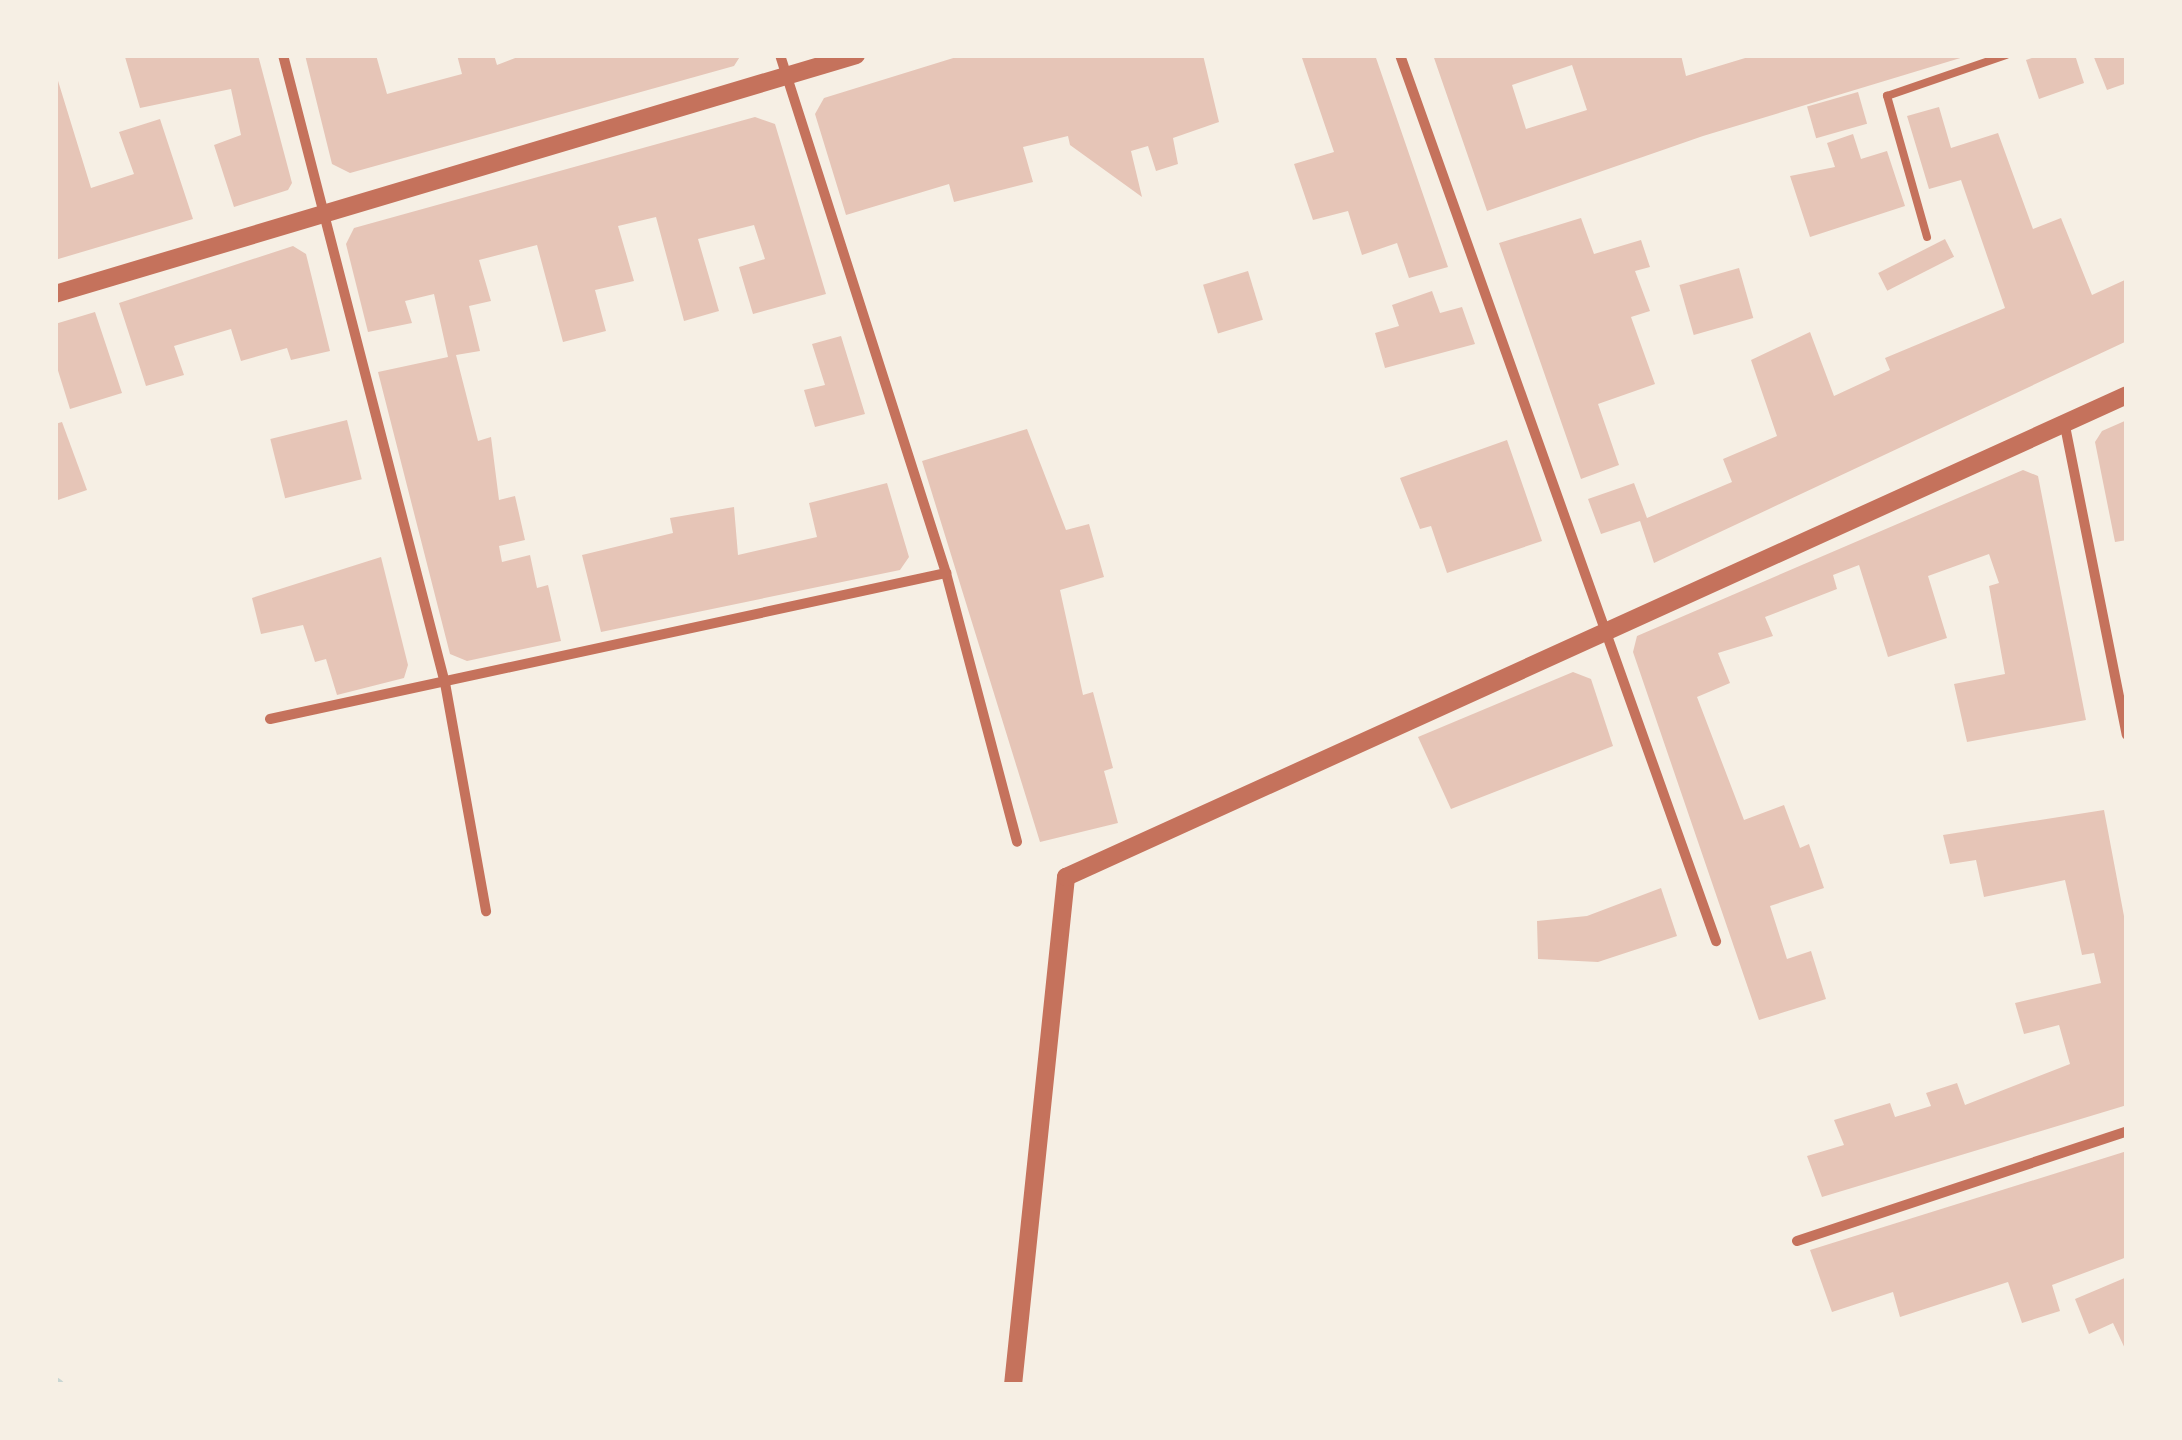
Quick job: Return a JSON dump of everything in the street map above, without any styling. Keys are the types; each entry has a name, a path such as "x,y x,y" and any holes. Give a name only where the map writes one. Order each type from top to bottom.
{"street":[{"path":"283,55 445,683 486,911"},
{"path":"780,55 946,573 1017,842"},
{"path":"55,294 326,210 856,55"},
{"path":"1400,55 1607,626 1716,941"},
{"path":"1013,1385 1066,878 1607,626 2065,426 2127,395"},
{"path":"2065,426 2127,735"},
{"path":"270,719 946,573"},
{"path":"1797,1241 2127,1131"}],"lane":[{"path":"1927,237 1887,96 2006,55"}],"building":[{"path":"258,55 292,183 288,190 234,207 214,145 241,135 231,89 140,108 125,57"},
{"path":"305,55 376,55 387,94 462,74 457,55 494,55 497,65 523,55 741,55 734,66 350,173 332,164"},
{"path":"963,55 1203,55 1219,122 1173,138 1178,164 1156,171 1148,146 1131,151 1142,197 1070,145 1068,136 1023,147 1033,182 954,202 949,184 846,215 815,114 824,98"},
{"path":"1301,55 1375,55 1448,267 1409,278 1397,243 1362,255 1348,211 1313,220 1294,164 1334,152"},
{"path":"1433,55 1681,55 1686,76 1755,55 1967,56 1703,136 1487,211","holes":["1572,65 1587,110 1526,129 1512,85"]},
{"path":"2040,55 2075,55 2084,83 2039,99 2026,60"},
{"path":"2093,55 2127,55 2127,83 2107,90"},
{"path":"55,71 91,188 134,174 119,132 160,119 193,219 55,260"},
{"path":"1858,92 1867,124 1816,138 1807,107"},
{"path":"1939,107 1951,148 1998,133 2033,229 2061,218 2092,295 2127,279 2127,341 1654,563 1640,521 1601,534 1588,499 1634,483 1647,518 1732,482 1723,459 1777,436 1751,360 1810,332 1834,396 1890,370 1885,358 2005,308 1961,180 1929,189 1907,116"},
{"path":"755,117 775,124 826,294 753,314 739,267 765,259 754,225 698,239 719,311 684,321 656,217 618,226 634,281 595,290 606,331 563,342 537,245 479,260 491,301 469,306 480,351 456,355 478,441 491,437 499,500 515,496 525,540 499,546 502,562 530,555 537,588 548,585 561,641 467,661 450,654 378,372 448,357 434,294 405,301 412,323 368,332 346,244 354,228"},
{"path":"1853,134 1861,159 1887,151 1905,206 1810,237 1790,176 1835,167 1827,143"},
{"path":"1581,218 1594,254 1641,240 1650,267 1635,271 1650,311 1631,317 1655,384 1598,404 1619,465 1581,479 1499,243"},
{"path":"1945,239 1954,257 1887,291 1878,273"},
{"path":"293,246 306,254 330,351 291,360 287,348 241,361 231,329 174,346 184,375 146,386 119,303"},
{"path":"1739,268 1753,318 1694,335 1679,285"},
{"path":"1248,271 1263,320 1218,334 1203,285"},
{"path":"1432,291 1440,313 1462,307 1475,344 1385,368 1375,333 1399,326 1392,305"},
{"path":"95,312 122,393 70,409 55,361 55,324"},
{"path":"841,336 865,414 815,427 804,390 825,385 812,344"},
{"path":"347,420 362,479 285,498 270,439"},
{"path":"2127,420 2127,540 2115,542 2095,442 2102,431"},
{"path":"62,422 87,490 55,501 55,424"},
{"path":"1027,429 1066,530 1089,524 1104,577 1060,590 1083,695 1093,692 1113,768 1104,771 1118,823 1040,842 922,461"},
{"path":"1507,440 1542,541 1447,573 1431,526 1420,529 1400,478"},
{"path":"2023,470 2038,476 2086,720 1967,742 1954,684 2005,674 1989,586 1999,583 1989,554 1928,576 1947,638 1888,657 1859,565 1833,575 1837,589 1765,617 1773,636 1718,653 1730,683 1697,697 1744,820 1784,805 1800,848 1809,844 1824,888 1770,906 1787,959 1811,951 1826,999 1759,1020 1633,652 1637,636"},
{"path":"887,483 909,557 900,570 601,632 582,555 673,533 670,518 734,507 738,555 817,537 809,503"},
{"path":"381,557 408,665 404,678 337,695 326,659 315,662 303,625 261,634 252,598"},
{"path":"1573,672 1591,679 1613,746 1451,809 1418,737"},
{"path":"2104,810 2127,932 2127,1105 1822,1197 1807,1156 1844,1145 1834,1120 1890,1103 1895,1117 1931,1106 1926,1093 1957,1083 1965,1105 2070,1064 2059,1025 2024,1034 2015,1003 2101,983 2094,953 2082,955 2065,880 1984,897 1976,860 1950,864 1943,835"},
{"path":"1661,888 1677,936 1598,962 1538,959 1537,921 1587,916"},
{"path":"2127,1151 2127,1257 2052,1285 2060,1311 2022,1323 2008,1282 1900,1317 1893,1292 1832,1312 1810,1250"},
{"path":"2127,1277 2127,1353 2113,1323 2089,1334 2075,1299"}]}
